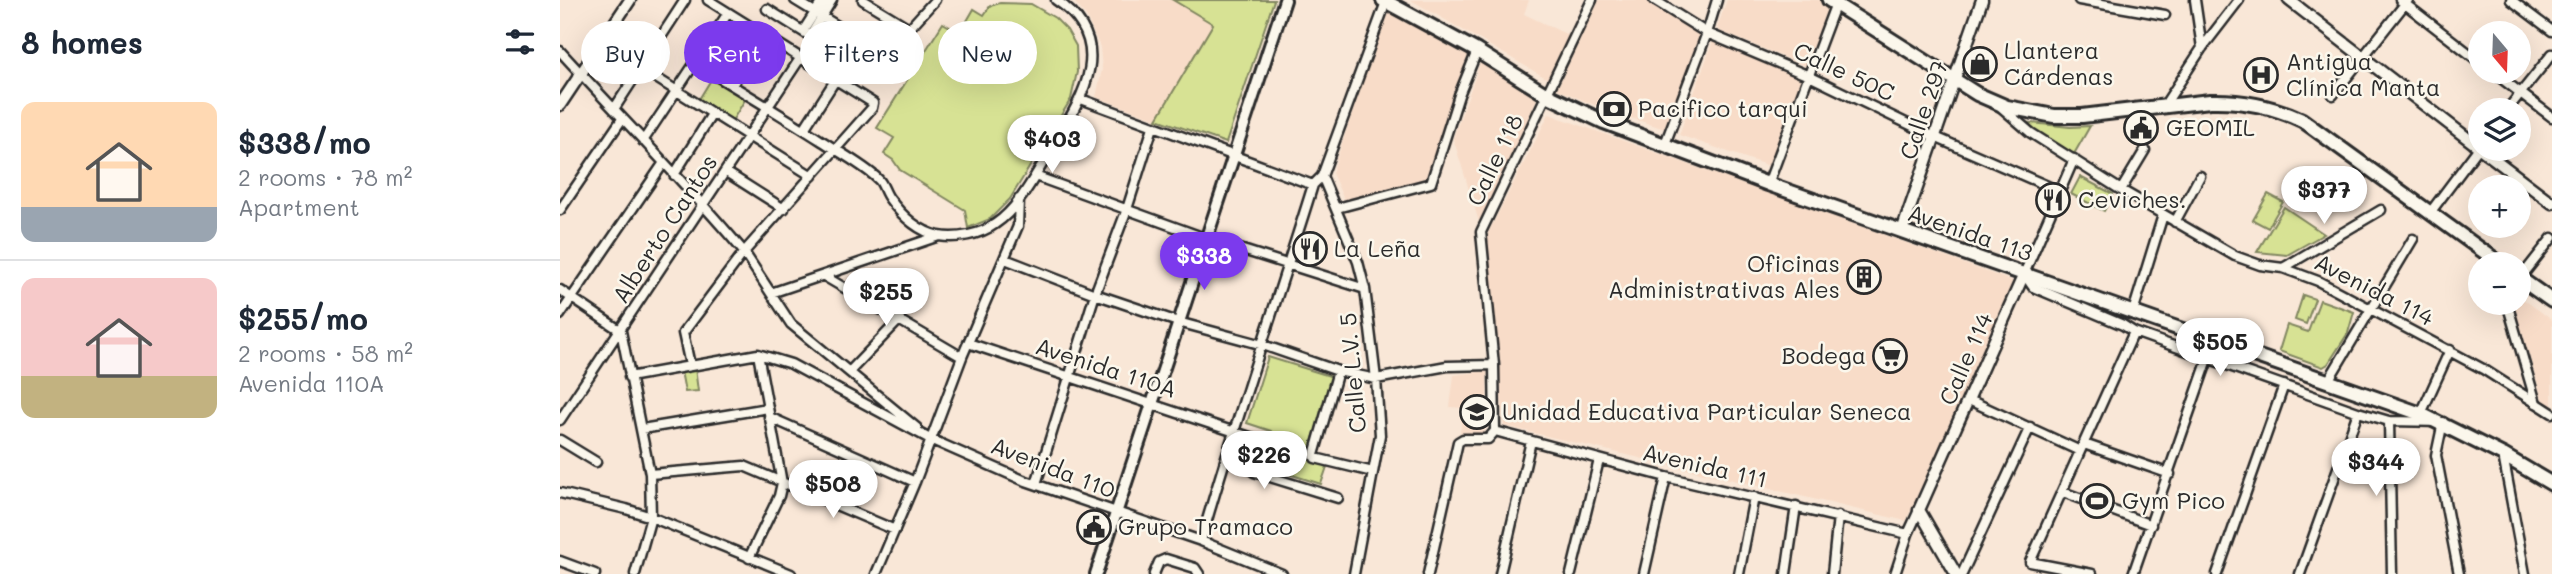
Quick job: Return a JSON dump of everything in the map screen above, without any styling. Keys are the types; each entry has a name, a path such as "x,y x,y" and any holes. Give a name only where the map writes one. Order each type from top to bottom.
{"main road":[{"path":"1096,574 1284,0"},
{"name":"Avenida 113","path":"1384,1 1477,51 1547,95 1604,122 1768,184 2328,381 2420,418 2442,422 2552,484"},
{"path":"1834,1 1996,103 2031,112 2098,116 2230,100 2287,113 2302,120 2484,252"},
{"path":"2531,287 2552,301"}],"street":[{"path":"616,21 630,0"},
{"path":"670,24 685,0"},
{"path":"709,0 741,21"},
{"path":"795,0 828,21"},
{"path":"818,15 823,0"},
{"path":"814,21 832,0"},
{"path":"863,0 898,21"},
{"path":"733,85 881,181 889,198 907,219 939,236 957,237 986,229 1003,218 1035,176 1081,99 1089,74 1087,41 1079,23 1056,0"},
{"name":"Calle 118","path":"1495,431 1494,365 1481,232 1592,0"},
{"name":"Calle 50C","path":"1654,0 1707,33 1809,76 1935,137 2059,191"},
{"path":"1665,144 1717,0"},
{"name":"Calle 297","path":"1902,231 1982,0"},
{"path":"2082,0 2165,15"},
{"path":"2138,10 2141,0"},
{"path":"2195,0 2202,48"},
{"path":"2164,106 2202,48 2239,0"},
{"path":"2289,0 2468,138"},
{"path":"2511,0 2552,31"},
{"path":"915,21 933,1"},
{"path":"1200,541 1233,430 1263,345 1313,185 1322,176 1384,1"},
{"path":"1768,184 1834,1"},
{"path":"2333,95 2405,1 2468,52"},
{"path":"767,9 800,30"},
{"path":"723,21 728,13"},
{"path":"560,51 581,74 560,105"},
{"path":"1337,208 1431,183 1459,95 1477,51"},
{"path":"2516,98 2552,54"},
{"name":"Alberto Cantos","path":"560,420 800,59"},
{"path":"643,141 684,80"},
{"path":"590,84 703,204 744,252 792,324 930,439"},
{"path":"614,109 632,84"},
{"path":"664,84 812,176"},
{"path":"804,129 833,84"},
{"path":"690,365 684,333 744,252 873,105 872,101 844,84"},
{"path":"2508,84 2552,117"},
{"path":"1081,99 1313,185"},
{"name":"Avenida 114","path":"1996,103 2031,133 2121,190 2246,262 2303,274 2450,351 2552,413"},
{"path":"674,175 712,114"},
{"path":"560,210 622,119"},
{"path":"1036,484 1095,294 1127,209 1153,127"},
{"path":"2121,190 2145,150"},
{"name":"Calle 114","path":"1895,574 1908,534 2074,159"},
{"path":"2429,214 2469,161"},
{"path":"2498,161 2552,203"},
{"path":"560,315 663,164"},
{"path":"726,172 784,209"},
{"path":"1035,176 1205,238 1365,289"},
{"name":"Calle L.V. 5","path":"1322,176 1358,262 1365,289 1376,379 1380,435 1354,574"},
{"path":"2175,222 2200,176"},
{"path":"876,574 915,482 962,357 1018,226 1019,199"},
{"path":"2283,268 2381,210"},
{"path":"2133,312 2163,215"},
{"path":"771,293 939,236"},
{"path":"2531,264 2552,238"},
{"path":"2328,381 2413,239"},
{"path":"1005,258 1095,294 1178,322 1376,379 1447,366 1494,365"},
{"path":"2024,274 2033,287 2134,332 2389,421 2420,418 2450,351"},
{"path":"824,276 962,357"},
{"path":"560,290 621,331 650,474 651,517 635,574"},
{"path":"2510,315 2536,403"},
{"path":"850,371 900,319"},
{"path":"2092,574 2030,562 2134,332"},
{"name":"Avenida 110A","path":"968,343 1233,430 1256,441 1259,446 1254,472 1338,498"},
{"path":"629,377 758,354 791,364 930,439"},
{"path":"750,558 779,496 782,483 758,354"},
{"path":"2133,574 2208,359"},
{"path":"1338,370 1315,458 1373,472"},
{"path":"2217,574 2284,386"},
{"path":"1969,400 2082,447 2169,474"},
{"path":"2300,574 2358,412"},
{"path":"642,429 769,413 915,482"},
{"path":"2389,421 2392,574"},
{"path":"2442,422 2436,455 2459,574"},
{"path":"1962,574 2030,427"},
{"path":"1428,574 1457,445 1463,439 1489,439 1495,431"},
{"name":"Avenida 111","path":"1495,431 1666,477 1908,534"},
{"name":"Avenida 110","path":"930,439 1036,484 1200,541 1259,570 1282,574"},
{"path":"560,440 596,462"},
{"path":"1500,574 1531,441"},
{"path":"2503,455 2525,574"},
{"path":"1571,574 1599,460"},
{"path":"650,474 744,466 894,530"},
{"path":"1644,574 1666,477"},
{"path":"2063,492 2151,525"},
{"path":"560,493 651,517 791,574"},
{"path":"1739,574 1754,497"},
{"path":"1786,574 1796,506"},
{"path":"1919,509 1956,574"},
{"path":"1832,574 1838,516"},
{"path":"1154,574 1159,562 1166,559 1195,568 1199,574"},
{"path":"560,561 595,574"}],"shaded area":[{"path":"1073,0 1173,0 1213,23 1157,119 1096,97 1102,69 1100,47 1087,18"},
{"path":"1411,0 1529,0 1524,14 1570,36 1553,82"},
{"path":"1599,0 1649,0 1702,35 1668,130 1601,108 1557,89"},
{"path":"1727,0 1821,0 1830,4 1808,67 1720,31 1717,28"},
{"path":"1388,7 1471,53 1453,93 1429,177 1345,202 1332,173"},
{"path":"1713,41 1804,79 1772,167 1679,135"},
{"path":"1482,58 1539,94 1480,225 1453,138"},
{"path":"1549,114 2015,282 1963,402 1906,521 1504,426 1486,237"},
{"path":"2531,305 2552,320 2552,407 2543,401 2517,315 2531,315"},
{"path":"1487,371 1484,435 1460,432 1463,408 1450,407 1454,375"}],"green space":[{"path":"1173,0 1274,0 1226,143 1157,119 1213,24"},
{"path":"1000,3 1031,4 1055,18 1067,30 1076,46 1077,72 1071,99 1010,199 990,219 968,228 965,210 900,170 893,160 884,154 894,138 877,128 905,84 924,84 924,53 938,31 938,84 1037,84 1037,21 967,21 974,9 984,15 990,6"},
{"path":"708,84 722,84 746,98 732,121 698,101"},
{"path":"2021,122 2070,127 2090,126 2074,154"},
{"path":"2080,177 2113,194 2104,211 2071,194"},
{"path":"2268,194 2283,202 2268,228 2253,220"},
{"path":"2284,207 2324,234 2287,255 2257,252"},
{"path":"2303,295 2315,299 2306,324 2295,320"},
{"path":"2320,300 2354,312 2348,333 2328,364 2323,367 2279,351 2287,325 2308,332"},
{"path":"1268,357 1333,377 1307,457 1328,464 1321,484 1260,465 1271,431 1247,423"},
{"path":"695,368 698,391 685,392 681,371"}],"place":[{"name":"Llantera Cárdenas","path":"1980,64"},
{"name":"Antigua Clínica Manta","path":"2261,75"},
{"name":"Pacifico tarqui","path":"1614,109"},
{"name":"GEOMIL","path":"2141,128"},
{"name":"Ceviches.","path":"2053,200"},
{"name":"La Leña","path":"1310,249"},
{"name":"Oficinas Administrativas Ales","path":"1864,277"},
{"name":"Bodega","path":"1890,356"},
{"name":"Unidad Educativa Particular Seneca","path":"1477,412"},
{"name":"Gym Pico","path":"2097,501"},
{"name":"Grupo Tramaco","path":"1094,527"}]}
